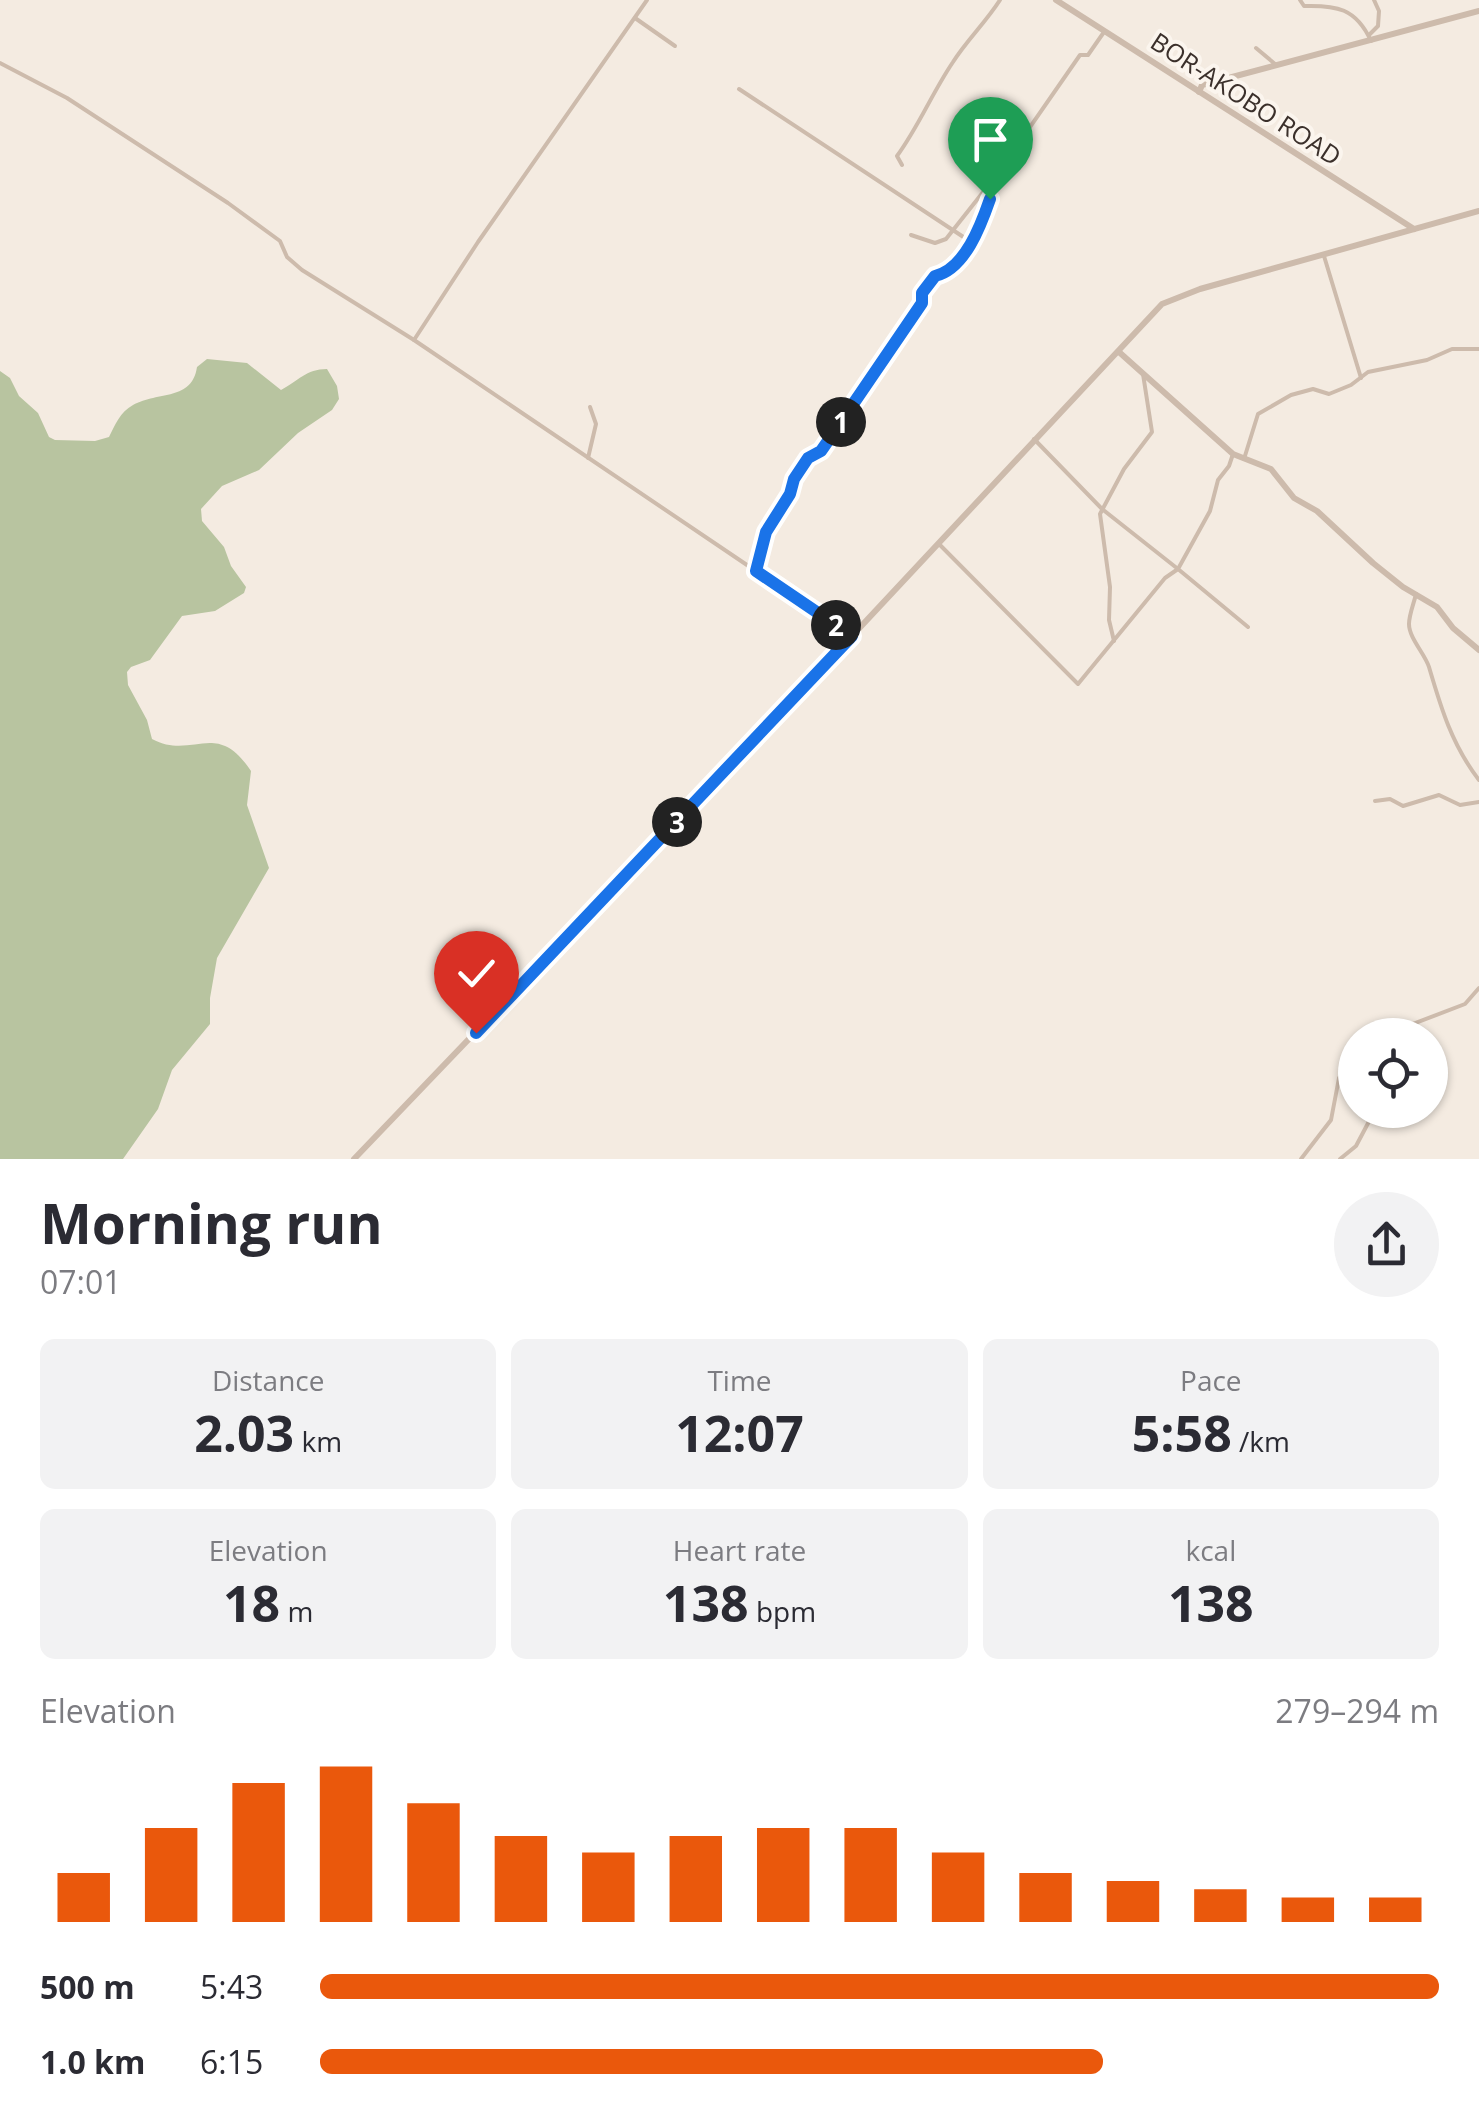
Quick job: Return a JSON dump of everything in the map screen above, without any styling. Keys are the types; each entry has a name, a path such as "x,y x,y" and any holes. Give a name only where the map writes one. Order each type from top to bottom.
{"street":[{"path":"414,340 648,0"},
{"path":"902,165 897,156 916,132 926,104 1000,0"},
{"path":"1300,0 1304,6 1343,10 1362,24 1370,38"},
{"path":"1370,38 1378,26 1379,11 1374,0"},
{"name":"BOR-AKOBO ROAD","path":"1062,2 1415,229"},
{"path":"1198,92 1202,86 1479,11"},
{"path":"635,18 675,46"},
{"path":"911,235 935,242 954,232 1067,71 1080,56 1088,55 1104,32"},
{"path":"1256,48 1278,67"},
{"path":"0,63 67,98 228,203 280,241 287,257 302,270 414,340 852,636"},
{"path":"739,88 971,242"},
{"path":"756,571 766,532 790,494 794,479 808,458 821,451 830,438 922,303 922,293 935,276 965,254 995,193 993,186 1000,169"},
{"path":"354,1159 1155,311 1178,296 1479,211"},
{"path":"1324,256 1361,378"},
{"path":"1244,459 1249,452 1253,425 1262,409 1313,389 1329,394 1368,372 1428,360 1452,349 1479,349"},
{"path":"1119,352 1232,454 1271,470 1294,498 1316,512 1372,563 1437,607 1479,650"},
{"path":"1114,641 1100,514 1124,469 1152,432 1143,373"},
{"path":"588,458 596,424 590,407"},
{"path":"1034,439 1102,509 1248,627"},
{"path":"937,542 1078,684 1165,578 1178,569 1210,511 1218,480 1229,466 1232,454"},
{"path":"1416,594 1411,631 1428,663 1450,734 1479,780"},
{"path":"1374,801 1390,799 1402,806 1439,794 1460,805 1479,802"},
{"path":"1428,1018 1464,1004 1479,988"},
{"path":"1301,1159 1331,1120 1338,1083"},
{"path":"1340,1159 1356,1146 1366,1128"}],"green space":[{"path":"207,359 247,363 281,390 308,373 327,369 339,399 332,410 298,433 259,470 222,486 201,509 202,521 224,547 231,566 246,587 244,593 215,611 182,616 150,660 127,672 128,685 147,720 152,739 180,746 215,743 238,755 251,771 247,805 269,868 217,958 210,1024 172,1070 158,1109 123,1159 0,1159 0,371 38,413 49,437 95,441 109,437 121,415 133,405 173,394 189,385 197,367"}],"route":[{"path":"476,1033 852,636 756,571 766,532 790,494 794,479 808,458 821,451 883,361 922,303 922,293 935,276 965,254 990,199"}]}
